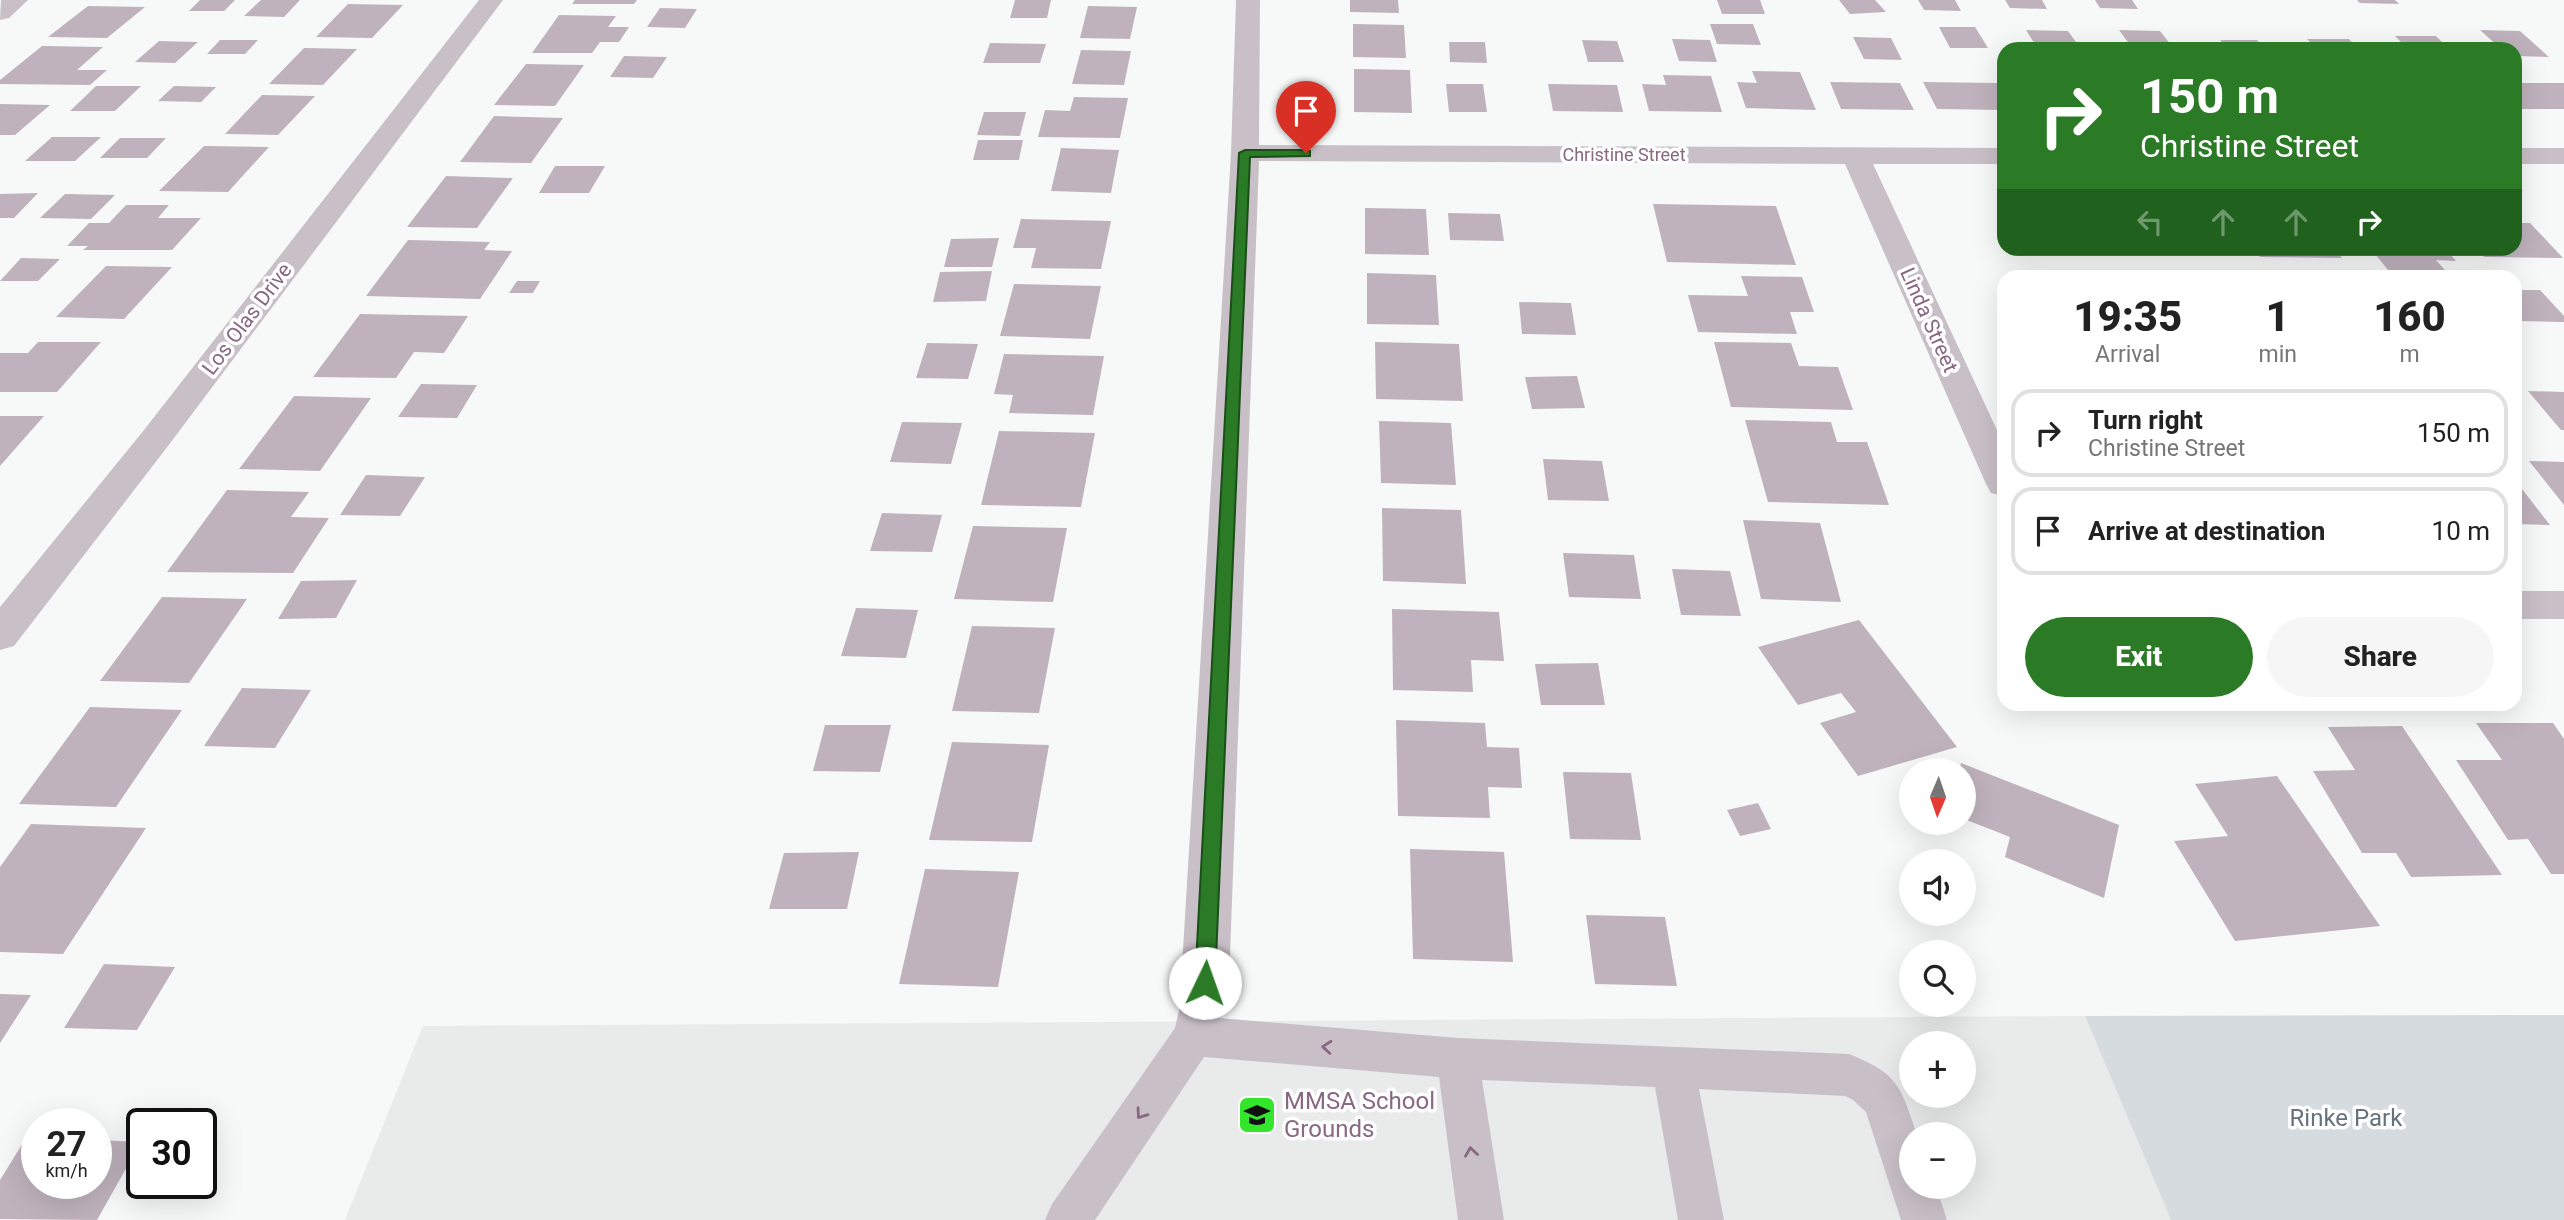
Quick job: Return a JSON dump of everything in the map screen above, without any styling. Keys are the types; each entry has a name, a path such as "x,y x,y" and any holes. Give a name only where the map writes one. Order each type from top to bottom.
{"street":[{"path":"0,13 16,0"},
{"name":"Los Olas Drive","path":"0,635 164,427 491,0"},
{"path":"1205,983 1245,153 1248,0"},
{"name":"Christine Street","path":"1245,153 1997,156"},
{"name":"Linda Street","path":"1855,156 1997,469"},
{"path":"2522,156 2564,156"},
{"path":"2522,604 2564,605"}],"lane":[{"path":"1068,1220 1194,1036 1205,983"},
{"path":"1194,1036 1458,1058 1849,1075 1868,1085 1883,1099 1899,1146"},
{"path":"1458,1058 1481,1220"},
{"path":"1673,1067 1701,1220"},
{"path":"1917,1199 1924,1220"}],"shaded area":[{"name":"MMSA School Grounds","path":"2085,1016 2171,1220 345,1220 423,1026"}],"green space":[{"name":"Rinke Park","path":"2564,1015 2564,1220 2171,1220 2085,1016"}],"building":[{"path":"200,0 235,0 224,11 189,11"},
{"path":"261,0 300,0 284,17 244,16"},
{"path":"575,0 637,0 634,4 572,4"},
{"path":"1015,0 1051,0 1047,18 1010,18"},
{"path":"1350,0 1398,0 1399,13 1350,12"},
{"path":"1717,0 1760,0 1765,14 1722,14"},
{"path":"1839,0 1875,0 1886,12 1850,14"},
{"path":"1918,0 1955,0 1961,11 1924,10"},
{"path":"2005,0 2042,0 2047,9 2010,8"},
{"path":"2095,0 2132,0 2138,9 2100,8"},
{"path":"2357,0 2395,0 2399,4 2360,3"},
{"path":"348,4 403,5 372,38 316,37"},
{"path":"88,6 145,7 107,38 48,37"},
{"path":"1088,6 1137,7 1130,39 1080,38"},
{"path":"660,8 697,9 685,28 647,27"},
{"path":"559,15 616,16 608,27 629,27 619,42 600,42 592,53 532,53"},
{"path":"1353,24 1404,25 1406,58 1353,57"},
{"path":"1710,24 1753,24 1761,45 1717,44"},
{"path":"1939,27 1975,27 1988,48 1950,48"},
{"path":"2026,30 2068,31 2076,42 2034,42"},
{"path":"2119,30 2160,31 2169,42 2128,42"},
{"path":"2480,30 2520,31 2549,57 2522,56 2522,42 2493,42"},
{"path":"2395,36 2436,36 2442,42 2401,42"},
{"path":"1853,37 1891,38 1902,60 1864,59"},
{"path":"1672,39 1710,40 1717,62 1679,61"},
{"path":"2307,39 2349,39 2352,42 2310,42"},
{"path":"220,40 258,40 245,54 207,54"},
{"path":"1582,40 1617,41 1624,62 1588,62"},
{"path":"2220,40 2259,42 2222,42"},
{"path":"159,41 198,42 175,63 135,62"},
{"path":"1449,42 1485,42 1487,63 1450,62"},
{"path":"990,43 1046,44 1040,63 983,63"},
{"path":"42,46 103,47 77,70 107,70 90,85 0,84 0,80"},
{"path":"304,48 357,49 323,85 269,84"},
{"path":"1081,50 1131,51 1124,85 1072,84"},
{"path":"624,56 667,57 653,78 610,77"},
{"path":"526,64 584,65 555,106 494,105"},
{"path":"1354,69 1410,70 1412,113 1354,112"},
{"path":"1752,71 1800,72 1816,110 1746,108 1737,82 1757,83"},
{"path":"1663,75 1711,76 1722,112 1649,111 1642,84 1666,85"},
{"path":"1830,82 1900,83 1914,110 1841,109"},
{"path":"1923,82 1997,83 1997,110 1937,109"},
{"path":"2522,83 2564,83 2564,109 2522,109"},
{"path":"1446,84 1483,84 1487,112 1449,112"},
{"path":"1548,84 1617,85 1623,112 1553,111"},
{"path":"96,86 141,86 115,111 70,111"},
{"path":"174,86 216,87 201,102 158,101"},
{"path":"262,95 315,96 278,135 225,134"},
{"path":"1074,97 1128,98 1120,138 1038,137 1045,110 1070,111"},
{"path":"0,104 50,105 15,135 0,135"},
{"path":"984,112 1026,112 1020,136 977,135"},
{"path":"494,116 563,118 531,163 460,162"},
{"path":"52,137 101,137 75,161 25,161"},
{"path":"120,138 166,138 147,158 100,158"},
{"path":"978,140 1023,140 1019,160 973,160"},
{"path":"204,146 269,147 228,192 159,191"},
{"path":"1061,148 1119,150 1111,193 1051,191"},
{"path":"555,166 605,166 589,193 539,193"},
{"path":"446,176 513,178 477,228 407,227"},
{"path":"38,193 14,218 0,218 0,194"},
{"path":"65,194 115,195 91,219 40,218"},
{"path":"1653,204 1776,206 1796,265 1667,262"},
{"path":"126,205 169,205 158,218 201,218 172,250 83,250 88,246 67,246 89,223 109,223"},
{"path":"1365,208 1426,209 1429,255 1365,254"},
{"path":"1448,213 1500,214 1504,241 1450,240"},
{"path":"1021,219 1111,221 1101,269 1031,268 1036,248 1013,248"},
{"path":"2522,223 2530,223 2563,258 2484,257 2522,256"},
{"path":"999,238 992,267 944,267 951,239"},
{"path":"408,240 490,242 484,250 512,251 480,299 366,296"},
{"path":"2340,256 2342,258 2260,257"},
{"path":"2377,256 2452,256 2456,261 2436,260 2445,270 2388,270"},
{"path":"21,258 60,259 38,281 0,281"},
{"path":"106,266 172,267 124,319 56,317"},
{"path":"992,271 986,301 933,302 940,272"},
{"path":"1367,273 1436,275 1439,325 1367,324"},
{"path":"1741,276 1802,277 1814,312 1790,312 1797,334 1698,332 1688,295 1748,296"},
{"path":"517,281 540,281 533,293 509,293"},
{"path":"1014,284 1101,286 1090,339 1000,336"},
{"path":"2522,290 2540,290 2564,316 2564,322 2522,321"},
{"path":"1519,302 1571,303 1576,335 1522,334"},
{"path":"360,314 468,316 444,353 414,352 396,378 313,377"},
{"path":"38,342 101,342 57,392 0,392 0,353 28,353"},
{"path":"1375,342 1459,344 1463,401 1376,399"},
{"path":"1714,342 1791,343 1799,366 1838,367 1853,410 1731,407"},
{"path":"927,343 978,344 968,379 916,378"},
{"path":"1004,354 1104,356 1093,415 1009,413 1013,395 994,394"},
{"path":"1577,376 1585,408 1532,409 1525,377"},
{"path":"421,384 477,385 457,418 398,417"},
{"path":"2528,391 2564,392 2564,430 2561,430"},
{"path":"294,396 371,398 320,471 239,469"},
{"path":"0,416 44,416 0,466"},
{"path":"1745,420 1831,422 1837,442 1867,442 1889,505 1768,502"},
{"path":"1379,421 1451,423 1456,485 1381,483"},
{"path":"902,422 962,423 951,464 890,462"},
{"path":"999,431 1095,433 1081,507 981,505"},
{"path":"1543,459 1602,461 1609,501 1548,500"},
{"path":"2529,461 2564,462 2564,505"},
{"path":"366,475 425,477 400,516 340,515"},
{"path":"2522,489 2550,525 2522,524"},
{"path":"227,490 309,492 291,517 329,518 293,573 167,572"},
{"path":"1382,508 1461,510 1466,584 1383,581"},
{"path":"882,513 942,515 932,552 870,551"},
{"path":"1743,520 1820,523 1841,602 1761,599"},
{"path":"973,526 1067,528 1053,602 954,599"},
{"path":"1563,553 1634,555 1641,599 1569,597"},
{"path":"1672,569 1730,571 1741,616 1681,615"},
{"path":"357,580 336,618 278,619 301,581"},
{"path":"162,597 247,599 189,683 100,681"},
{"path":"856,608 918,610 906,658 841,656"},
{"path":"1392,609 1499,612 1504,661 1471,660 1473,692 1393,690"},
{"path":"1859,620 1957,747 1919,758 1899,758 1899,764 1858,776 1820,723 1856,712 1841,693 1798,705 1758,647"},
{"path":"972,626 1055,628 1039,713 952,711"},
{"path":"1598,663 1605,705 1541,705 1535,664"},
{"path":"242,688 311,690 275,748 204,746"},
{"path":"90,707 182,710 116,807 19,804"},
{"path":"1396,720 1485,723 1487,747 1519,748 1522,788 1488,787 1490,818 1398,816"},
{"path":"2476,723 2553,723 2564,739 2564,874 2551,874 2528,839 2508,840 2456,760 2502,760"},
{"path":"825,725 891,725 880,772 813,771"},
{"path":"2402,726 2502,875 2411,877 2396,853 2362,853 2313,771 2355,770 2328,727"},
{"path":"952,742 1049,745 1032,842 929,840"},
{"path":"1976,769 2119,825 2104,898 2005,857 2010,837 1976,824"},
{"path":"1563,772 1631,773 1641,840 1570,839"},
{"path":"2277,776 2380,926 2235,941 2174,841 2228,836 2195,784"},
{"path":"1758,803 1771,829 1740,836 1727,810"},
{"path":"31,824 146,828 63,954 0,952 0,867"},
{"path":"1410,849 1504,852 1513,962 1413,959"},
{"path":"859,852 847,909 769,909 784,853"},
{"path":"925,869 1019,872 998,987 899,984"},
{"path":"1586,915 1665,917 1677,986 1595,984"},
{"path":"104,964 175,967 137,1030 64,1028"},
{"path":"0,994 31,995 0,1043"},
{"path":"112,1141 126,1141 126,1169 112,1193"},
{"path":"21,1146 21,1199 109,1199 97,1220 0,1219 0,1180"}],"place":[{"name":"MMSA School Grounds","path":"1257,1115"}],"route":[{"path":"1205,983 1245,153 1306,153"}]}
